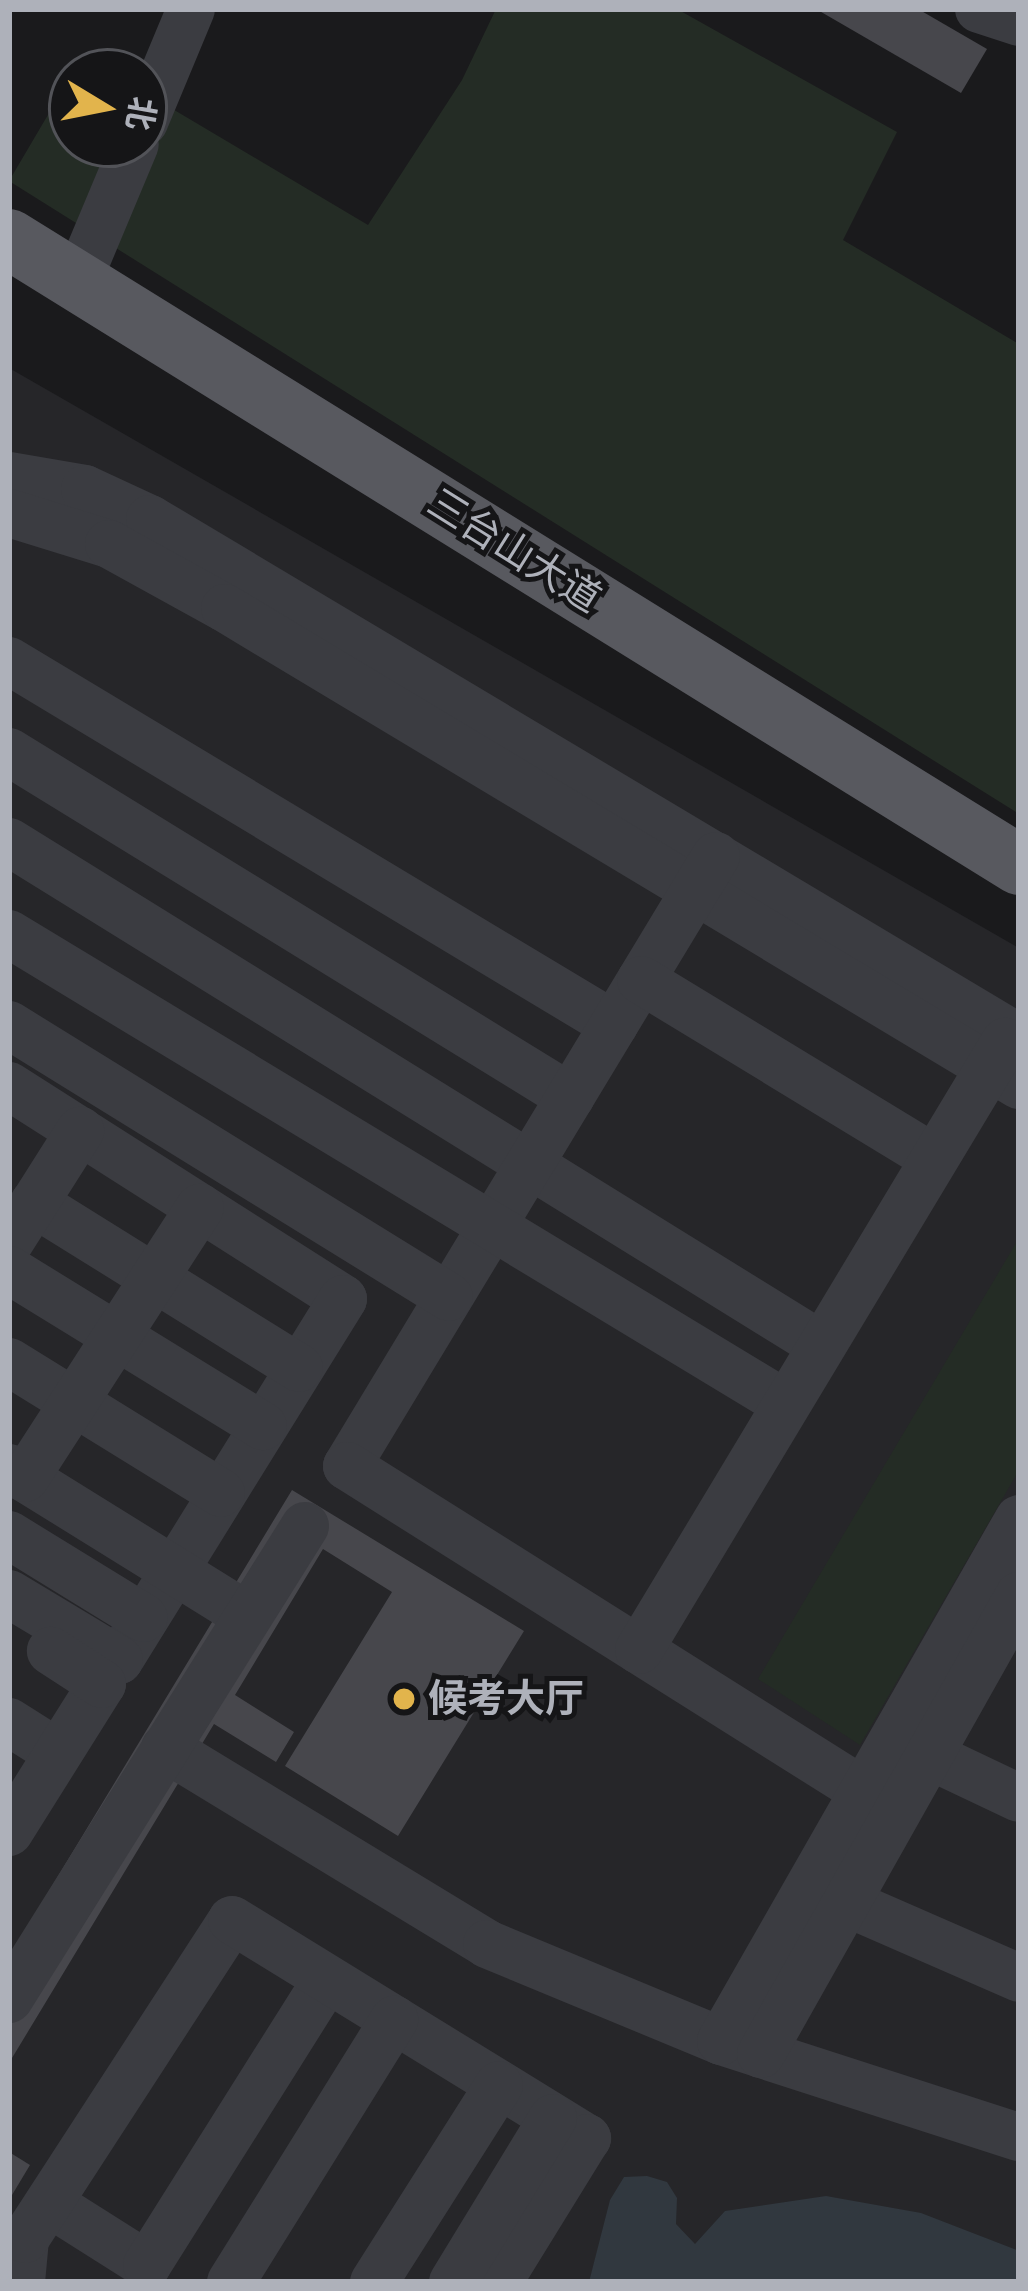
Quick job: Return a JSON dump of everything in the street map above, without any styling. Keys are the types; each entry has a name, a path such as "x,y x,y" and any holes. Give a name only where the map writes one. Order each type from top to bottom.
{"main road":[{"name":"三台山大道","path":"9,239 1019,865"}],"street":[{"path":"168,64 191,9"},
{"path":"979,9 1019,22"},
{"path":"78,280 125,168"},
{"path":"9,476 85,489 150,519 706,873 1010,1056 934,1158 639,1650"},
{"path":"9,513 109,544 706,873"},
{"path":"9,661 614,1025"},
{"path":"9,752 570,1097"},
{"path":"9,842 821,1345"},
{"path":"706,873 347,1466 863,1791"},
{"path":"9,934 786,1404"},
{"path":"640,980 934,1158"},
{"path":"9,1024 449,1297"},
{"path":"9,1086 343,1299 118,1660 9,1594"},
{"path":"80,1131 25,1201 299,1368"},
{"path":"152,1605 14,1484 74,1402 200,1208"},
{"path":"9,1270 263,1426"},
{"path":"9,1362 221,1493"},
{"path":"741,2047 911,1748 1009,1596 1019,1519"},
{"path":"9,1999 304,1526"},
{"path":"9,1535 152,1605"},
{"path":"9,1563 152,1605 248,1616"},
{"path":"9,1624 102,1684 13,1815"},
{"path":"9,1722 58,1753"},
{"path":"165,1748 487,1944 741,2047 1019,2137"},
{"path":"828,1894 863,1791 911,1748"},
{"path":"911,1748 1019,1798"},
{"path":"828,1894 1019,1978"},
{"path":"21,2282 25,2240 232,1920 587,2138 498,2282"},
{"path":"49,2203 147,2265 327,1979"},
{"path":"231,2282 394,2020"},
{"path":"374,2282 499,2085"},
{"path":"453,2282 554,2118"}],"shaded area":[{"path":"496,9 677,9 897,132 843,240 1019,344 1019,814 9,181 48,115 48,168 168,168 168,106 368,225 462,80"},
{"path":"9,368 1019,948 1019,2282 9,2282"},
{"path":"1019,1238 1019,1470 860,1745 758,1679"},
{"path":"647,2176 667,2182 677,2198 676,2224 695,2244 725,2211 826,2196 921,2213 1019,2251 1019,2282 589,2282 610,2200 624,2177"}],"building":[{"path":"816,9 918,9 987,49 961,93"},
{"path":"292,1490 524,1631 398,1836 285,1766 392,1592 323,1549 235,1695 294,1732 276,1762 214,1724 9,2063 9,1957"},
{"path":"9,2152 30,2165 9,2200"}],"place":[{"name":"候考大厅","path":"404,1699"}]}
